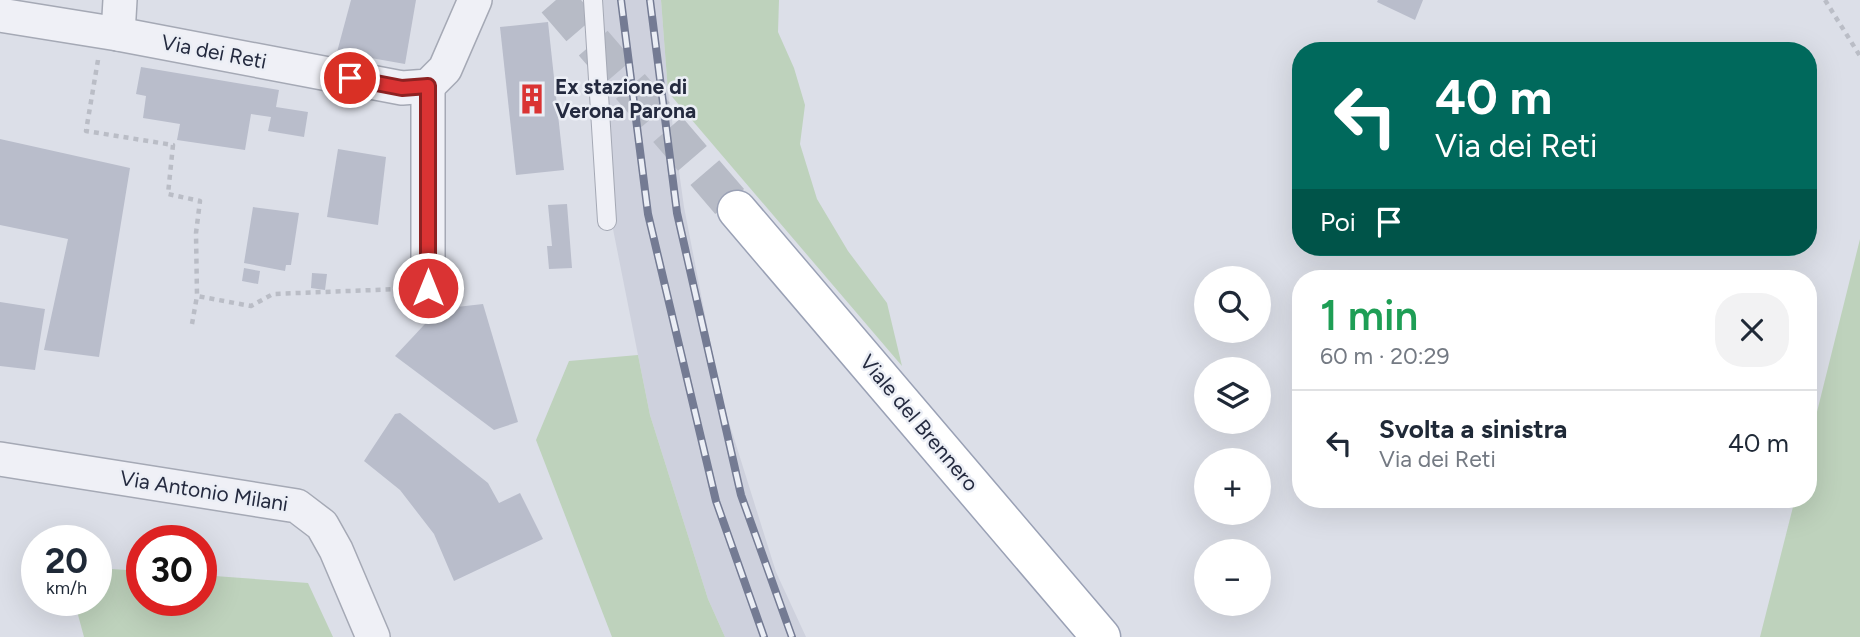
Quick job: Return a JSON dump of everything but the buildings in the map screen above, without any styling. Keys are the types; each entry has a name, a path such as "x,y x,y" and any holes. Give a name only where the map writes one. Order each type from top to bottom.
{"main road":[{"name":"Viale del Brennero","path":"737,210 1101,637"}],"street":[{"path":"108,44 120,0"},
{"path":"428,288 428,86 445,69 475,0"},
{"name":"Via dei Reti","path":"0,15 108,44 402,88 428,86"},
{"name":"Via Antonio Milani","path":"0,459 297,506 322,525 336,550 373,637"}],"lane":[{"path":"593,0 607,221"}],"path":[{"path":"1825,0 1860,56"},
{"path":"108,44 86,131 173,145 168,194 200,201 196,233 197,296 192,324"},
{"path":"197,296 251,306 273,294 428,288"}],"shaded area":[{"path":"587,0 661,0 668,92 684,207 721,397 776,572 806,637 725,637 708,599 650,415 611,219"}],"green space":[{"path":"661,0 779,0 778,32 794,68 805,105 800,144 817,199 848,251 887,303 902,366 668,92"},
{"path":"1860,239 1860,637 1760,637 1793,508 1817,508 1817,412"},
{"path":"638,355 650,415 708,599 725,637 612,637 536,440 569,361"},
{"path":"112,569 126,570 126,616 217,616 217,576 308,583 333,637 84,637 78,616 112,616"}],"tunnel":[{"path":"556,0 737,210"}],"railway":[{"path":"621,0 648,214 716,501 764,637"},
{"path":"650,0 677,213 741,495 792,637"}],"place":[{"name":"Ex stazione di Verona Parona","path":"532,99"}],"route":[{"path":"350,78 402,88 428,86 428,288"}]}
